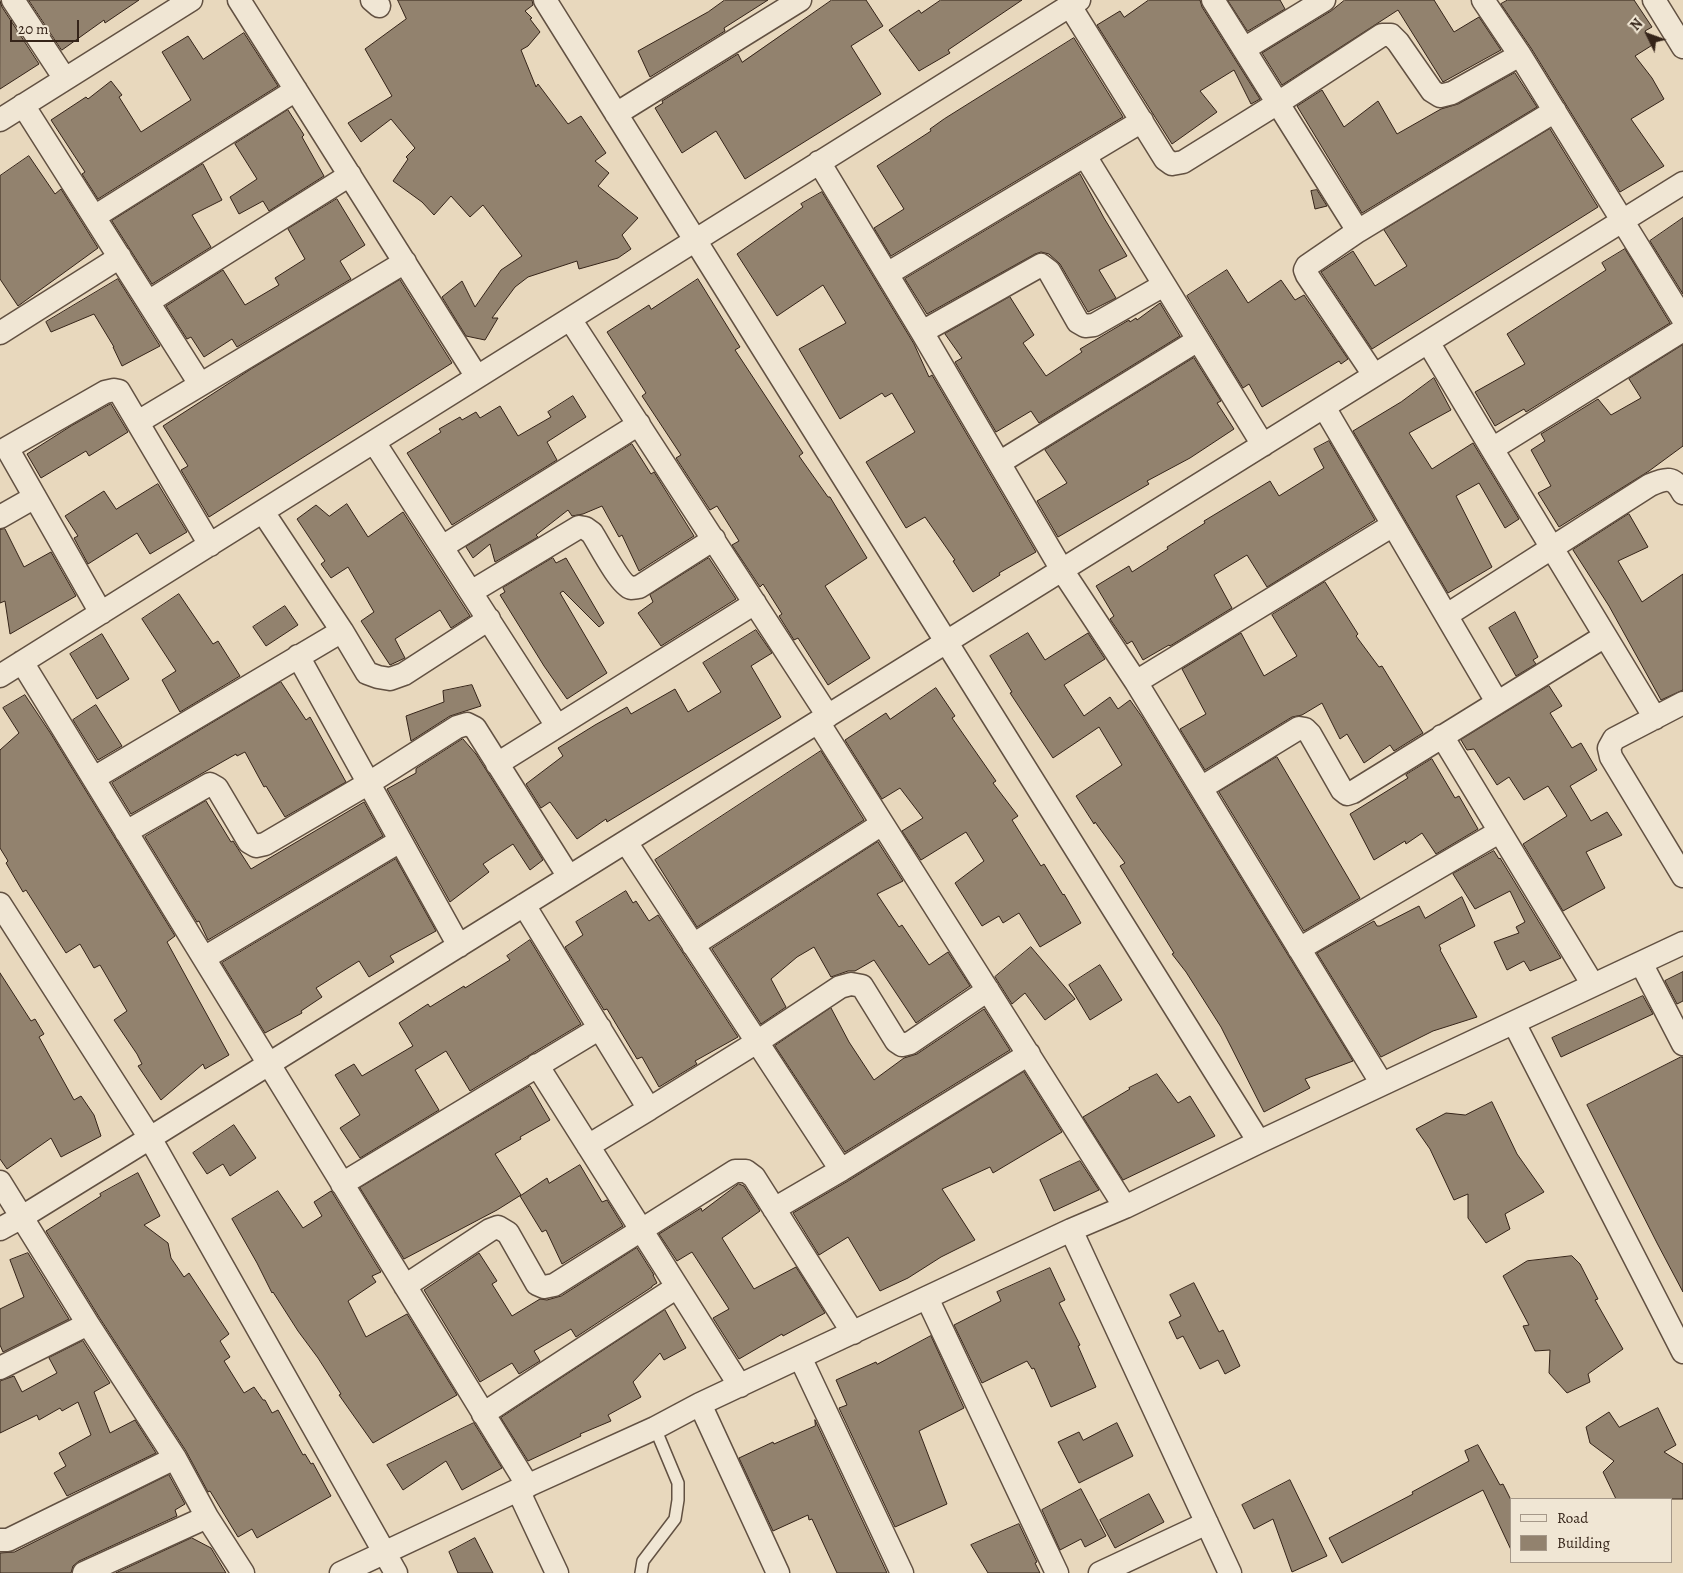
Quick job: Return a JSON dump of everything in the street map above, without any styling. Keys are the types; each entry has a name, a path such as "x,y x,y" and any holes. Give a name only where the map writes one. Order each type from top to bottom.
{"street":[{"path":"13,0 65,79"},
{"path":"0,120 191,0"},
{"path":"240,0 478,377"},
{"path":"545,0 1259,1142"},
{"path":"616,114 800,0"},
{"path":"1213,0 1358,231"},
{"path":"1244,50 1324,0"},
{"path":"1484,0 1683,319"},
{"path":"1654,0 1683,47"},
{"path":"0,676 1075,3 1142,121 1165,158 1172,164 1183,162 1278,103 1382,34 1391,35 1398,42 1432,91 1440,96 1452,93 1520,55"},
{"path":"94,217 296,90"},
{"path":"23,105 200,384"},
{"path":"1374,375 1306,275 1305,270 1307,266 1358,231 1555,111"},
{"path":"887,274 1142,121"},
{"path":"1085,156 1263,445"},
{"path":"820,162 1062,570 1136,682 1382,1084"},
{"path":"148,302 350,176"},
{"path":"0,1229 22,1218 1683,183"},
{"path":"2,326 120,257"},
{"path":"138,422 405,262"},
{"path":"922,332 1040,265 1049,271 1078,322 1085,326 1094,324 1164,285"},
{"path":"570,319 755,603 882,824 1125,1207"},
{"path":"1492,450 1683,330"},
{"path":"999,463 1198,340"},
{"path":"1428,342 1655,718"},
{"path":"101,613 3,440 105,392 119,391 210,545"},
{"path":"1324,407 1498,702"},
{"path":"442,547 639,424"},
{"path":"374,442 558,726"},
{"path":"1446,615 1553,549 1650,485 1661,480 1672,480 1679,486 1683,494"},
{"path":"0,517 35,497"},
{"path":"263,512 342,631 367,673 378,677 390,678 404,674 488,620"},
{"path":"1136,682 1393,525"},
{"path":"471,592 579,527 585,528 592,533 620,577 626,585 632,588 639,587 714,539"},
{"path":"497,764 755,603"},
{"path":"94,778 342,631"},
{"path":"1201,788 1299,728 1305,729 1310,734 1342,790 1347,794 1353,792 1605,636"},
{"path":"298,656 459,946"},
{"path":"22,662 483,1414 523,1488 557,1573"},
{"path":"1683,703 1614,740 1609,748 1611,757 1683,876"},
{"path":"126,832 210,784 217,788 249,842 256,846 265,844 369,783 457,727 467,724 475,728 569,877"},
{"path":"1442,736 1593,985"},
{"path":"693,945 882,824"},
{"path":"1299,948 1499,832"},
{"path":"204,958 400,841"},
{"path":"626,842 841,1170"},
{"path":"0,904 150,1138 396,1573"},
{"path":"524,905 649,1110"},
{"path":"342,1573 655,1428 700,1404 1071,1230 1125,1207 1683,943"},
{"path":"1641,963 1683,1044"},
{"path":"588,1146 757,1042 840,987 851,984 862,986 896,1041 902,1045 910,1043 988,990"},
{"path":"1514,1023 1683,1352"},
{"path":"342,1184 600,1028"},
{"path":"774,1209 1029,1054"},
{"path":"537,1065 740,1386"},
{"path":"405,1286 490,1230 498,1227 508,1233 538,1284 544,1287 554,1285 735,1171 746,1170 754,1177 853,1333"},
{"path":"0,1182 88,1324 175,1458 207,1517 243,1573"},
{"path":"1071,1230 1230,1573"},
{"path":"483,1414 677,1287"},
{"path":"927,1298 1058,1573"},
{"path":"0,1368 88,1324"},
{"path":"800,1357 902,1573"},
{"path":"700,1404 778,1573"},
{"path":"0,1540 8,1540 175,1458"},
{"path":"84,1573 207,1517"},
{"path":"1100,1573 1207,1523"}],"lane":[{"path":"641,1573 643,1561 675,1519 678,1500 678,1483 655,1428"}],"building":[{"path":"29,0 139,0 105,23 104,20 62,50"},
{"path":"398,0 532,0 533,5 525,11 532,18 530,19 540,32 528,46 521,50 536,87 538,84 568,124 581,116 606,153 595,161 609,173 598,186 638,218 622,235 631,249 618,258 579,269 577,261 528,277 515,287 492,318 498,318 485,340 466,336 442,297 462,281 475,307 501,270 522,256 483,205 470,217 451,196 434,215 422,202 393,181 408,159 406,157 415,148 391,119 361,142 348,123 392,96 365,49 406,19"},
{"path":"725,0 768,0 724,28 725,31 650,77 638,51 708,12"},
{"path":"832,0 866,0 883,26 851,46 881,94 745,179 716,131 682,153 655,108 663,103 662,101 738,54 742,62"},
{"path":"941,0 1022,0 948,50 950,53 919,71 889,30 919,10 921,13"},
{"path":"1149,0 1200,0 1202,7 1260,99 1251,104 1234,70 1200,91 1217,112 1172,144 1097,25 1120,11 1124,17"},
{"path":"1228,0 1280,0 1285,9 1248,31"},
{"path":"1345,0 1434,0 1454,32 1479,17 1501,50 1443,82 1398,10 1282,85 1262,53 1331,11"},
{"path":"1508,0 1634,0 1652,27 1645,31 1654,44 1635,56 1652,78 1664,99 1631,119 1664,166 1620,192 1531,48 1501,4"},
{"path":"0,1 39,64 0,89"},
{"path":"244,33 278,86 98,199 82,174 85,172 51,120 86,97 88,99 111,81 122,95 119,97 141,132 191,100 162,52 188,36 203,59"},
{"path":"1074,38 1123,117 891,256 874,228 904,209 877,166 931,131 930,129 944,119"},
{"path":"1515,73 1537,107 1362,213 1297,106 1322,90 1344,127 1378,101 1397,134 1441,109 1458,104"},
{"path":"288,110 304,135 302,137 324,176 269,211 263,201 239,214 230,197 257,179 235,144"},
{"path":"1550,129 1598,207 1372,349 1321,272 1353,251 1375,286 1407,266 1384,230"},
{"path":"29,156 55,194 61,189 98,248 18,306 0,279 0,176"},
{"path":"203,164 222,200 192,215 211,247 152,284 112,221"},
{"path":"1080,174 1127,256 1099,270 1116,298 1088,312 1060,264 1049,254 1041,252 927,314 905,279"},
{"path":"1317,190 1327,206 1315,209 1311,191"},
{"path":"822,192 914,344 929,377 932,375 1036,552 999,573 1000,575 973,592 953,561 955,560 925,517 906,528 866,462 915,432 892,393 885,397 882,393 840,419 799,349 846,323 823,285 777,316 737,254 803,207 801,204"},
{"path":"337,199 365,245 340,261 351,279 237,347 232,339 204,357 191,337 187,339 166,306 223,270 245,305 279,285 275,278 305,259 288,229"},
{"path":"1683,218 1683,294 1650,241"},
{"path":"1625,249 1670,323 1526,412 1524,409 1495,426 1475,392 1525,364 1507,334 1606,270 1602,263"},
{"path":"1227,270 1248,303 1281,280 1295,300 1304,295 1348,359 1341,364 1339,361 1262,407 1249,384 1243,388 1187,296"},
{"path":"118,279 160,346 122,366 114,347 94,314 51,332 46,322"},
{"path":"698,279 740,347 735,350 803,453 799,456 828,497 830,497 867,558 825,586 870,658 828,685 798,638 794,640 779,616 782,614 763,584 760,587 732,545 739,541 717,506 710,510 676,458 681,455 642,396 646,393 607,332 649,305 651,309"},
{"path":"400,280 452,363 209,517 181,470 188,466 163,426 251,369"},
{"path":"1010,297 1034,335 1023,343 1046,376 1082,352 1080,349 1129,320 1130,322 1136,318 1137,320 1160,303 1180,336 1039,423 1031,411 996,432 955,362 962,358 945,334"},
{"path":"1683,345 1683,446 1649,471 1559,527 1538,493 1551,486 1531,450 1545,441 1541,434 1598,399 1611,415 1641,398 1629,379"},
{"path":"1194,358 1221,401 1217,403 1234,429 1190,458 1147,481 1149,484 1058,537 1037,501 1067,483 1045,450"},
{"path":"1434,378 1451,410 1409,433 1432,469 1473,443 1519,519 1505,528 1479,483 1456,496 1492,567 1448,593 1353,431 1401,402"},
{"path":"573,396 586,417 547,442 557,460 452,525 407,453 441,432 439,429 460,417 462,420 476,412 480,418 500,406 518,436 551,417 548,412"},
{"path":"111,404 128,432 89,456 86,451 41,478 27,454 71,426"},
{"path":"1329,441 1375,520 1267,587 1247,555 1214,575 1232,608 1170,646 1143,660 1132,641 1127,644 1110,619 1114,616 1096,586 1129,566 1132,572 1205,523 1204,521 1270,481 1279,496 1324,468 1314,449"},
{"path":"632,444 651,474 654,472 694,536 639,571 622,535 619,537 602,506 583,514 572,516 568,510 536,535 538,537 495,562 490,544 473,558 466,547"},
{"path":"158,484 187,532 150,554 137,533 88,564 74,538 78,536 65,516 104,491 116,509"},
{"path":"347,504 368,537 403,512 470,616 451,628 440,610 395,639 405,658 390,665 361,621 374,612 348,567 331,578 321,564 325,561 297,519 316,505 329,516"},
{"path":"1629,514 1648,547 1618,561 1642,602 1683,574 1683,690 1661,700 1609,606 1573,550"},
{"path":"5,529 24,567 51,552 76,596 10,634 5,601 0,603 0,530"},
{"path":"553,558 556,563 566,558 604,623 599,627 563,591 560,593 607,673 567,699 500,595 505,592 503,588"},
{"path":"709,558 736,599 661,646 638,613 653,602 650,595"},
{"path":"1325,582 1358,634 1356,636 1379,667 1382,666 1423,733 1394,751 1390,745 1364,763 1347,734 1340,739 1322,703 1302,715 1292,717 1205,770 1180,729 1206,714 1182,669 1241,633 1264,676 1297,656 1272,615"},
{"path":"179,594 213,644 218,641 240,676 180,712 162,680 176,671 142,619"},
{"path":"285,606 298,625 266,646 253,627"},
{"path":"1515,612 1538,657 1533,660 1536,664 1516,676 1489,628"},
{"path":"756,630 772,653 751,666 781,717 607,822 606,819 577,839 550,802 541,808 526,784 563,756 558,748 627,707 631,714 675,689 688,712 721,692 703,663"},
{"path":"1028,633 1045,660 1088,633 1105,659 1064,685 1084,716 1110,697 1118,709 1130,700 1353,1061 1305,1079 1310,1088 1264,1112 1221,1027 1186,972 1172,954 1174,953 1120,866 1125,863 1095,822 1094,824 1076,796 1122,765 1099,727 1053,758 1010,693 1012,692 990,656"},
{"path":"102,634 129,679 97,699 70,654"},
{"path":"281,682 306,720 310,717 346,782 285,817 266,786 264,787 245,752 237,756 236,754 131,814 112,783"},
{"path":"472,685 481,706 450,716 411,741 406,716 444,702 443,691"},
{"path":"1549,686 1562,706 1550,713 1572,748 1581,743 1597,770 1570,786 1591,821 1607,812 1622,835 1586,852 1605,888 1563,911 1523,844 1567,816 1548,786 1524,800 1509,777 1497,785 1474,749 1467,750 1461,740"},
{"path":"936,688 955,716 952,718 996,781 993,783 1018,816 1012,820 1041,866 1044,864 1081,923 1040,947 1019,913 1003,923 999,916 982,926 955,883 984,861 966,832 921,860 902,831 923,818 900,788 882,799 845,740 886,713 890,719"},
{"path":"25,695 175,936 167,942 229,1055 205,1069 203,1064 161,1100 138,1066 142,1064 137,1054 114,1020 127,1011 100,965 94,968 80,944 66,953 26,890 23,892 6,863 8,861 0,848 0,750 19,733 3,708"},
{"path":"96,705 122,746 98,760 73,720"},
{"path":"463,739 476,754 543,860 530,870 513,844 483,864 489,872 450,902 387,789 416,773 416,769"},
{"path":"821,751 864,820 697,927 655,860"},
{"path":"1277,757 1360,898 1304,931 1219,792"},
{"path":"1432,759 1455,798 1459,796 1478,829 1436,854 1422,833 1406,844 1405,841 1374,860 1350,814 1408,778 1406,775"},
{"path":"206,801 231,842 233,841 251,869 364,802 383,836 208,940 199,921 197,922 145,837"},
{"path":"878,842 903,881 877,894 899,927 902,925 929,965 948,952 970,986 916,1023 874,960 855,971 848,971 831,977 814,947 797,957 771,979 786,1007 761,1024 712,949"},
{"path":"1494,851 1561,958 1530,971 1524,961 1507,970 1494,942 1519,933 1516,927 1525,922 1510,891 1475,909 1453,874"},
{"path":"396,859 436,931 390,956 394,962 369,977 359,961 316,988 322,997 301,1011 302,1013 265,1033 222,963"},
{"path":"626,891 633,903 636,901 649,921 658,915 738,1037 695,1061 697,1064 659,1087 642,1057 637,1059 607,1009 604,1010 565,947 583,935 576,922"},
{"path":"1462,897 1475,926 1439,945 1477,1017 1433,1031 1381,1057 1317,953 1374,921 1377,926 1380,926 1419,906 1425,918"},
{"path":"530,940 581,1024 470,1091 446,1051 415,1070 439,1110 360,1158 340,1128 360,1115 335,1075 354,1064 362,1076 413,1046 399,1023 428,1004 430,1007 510,960 507,956"},
{"path":"1031,947 1075,999 1045,1020 1025,993 1012,1004 995,977"},
{"path":"1100,965 1122,1000 1090,1020 1069,985"},
{"path":"1683,972 1683,1001 1677,1004 1665,981"},
{"path":"0,973 31,1021 35,1019 44,1034 39,1037 74,1100 81,1096 94,1115 101,1136 61,1157 51,1138 7,1169 0,1159"},
{"path":"1643,996 1653,1014 1561,1057 1552,1038"},
{"path":"831,1008 849,1042 874,1080 904,1058 917,1054 984,1009 1010,1050 845,1152 775,1046"},
{"path":"1683,1057 1683,1292 1587,1105"},
{"path":"1024,1072 1062,1132 993,1173 990,1167 942,1189 975,1240 941,1257 908,1278 880,1291 848,1237 819,1255 793,1213"},
{"path":"1157,1074 1178,1103 1190,1096 1215,1136 1123,1180 1083,1117 1129,1088"},
{"path":"530,1086 550,1120 495,1154 521,1195 497,1210 404,1259 360,1188"},
{"path":"1492,1102 1517,1154 1544,1192 1505,1214 1510,1229 1486,1243 1468,1218 1468,1194 1454,1200 1430,1149 1416,1129 1446,1113 1465,1115"},
{"path":"234,1125 256,1158 230,1176 223,1164 207,1174 193,1153"},
{"path":"1080,1161 1099,1190 1054,1211 1040,1180"},
{"path":"580,1165 602,1202 607,1200 623,1226 562,1264 546,1230 542,1232 520,1196 547,1178 549,1183"},
{"path":"138,1173 160,1216 144,1225 168,1243 171,1258 184,1277 189,1273 229,1334 220,1341 230,1357 224,1361 244,1393 254,1387 263,1400 265,1400 272,1413 278,1410 303,1455 305,1454 311,1464 313,1463 331,1496 257,1538 252,1529 238,1537 210,1491 208,1492 186,1451 46,1231 101,1196 100,1194"},
{"path":"739,1184 744,1186 760,1211 722,1238 754,1289 796,1267 825,1313 783,1336 782,1334 739,1359 713,1318 729,1309 692,1252 677,1261 659,1234 701,1208 702,1211"},
{"path":"278,1191 303,1228 322,1216 314,1202 332,1192 381,1272 372,1276 376,1282 348,1301 366,1337 407,1314 457,1395 373,1443 339,1395 341,1394 318,1358 272,1293 232,1219"},
{"path":"637,1248 657,1283 576,1337 571,1329 534,1351 540,1361 519,1374 512,1363 480,1382 424,1290 479,1253 497,1281 492,1284 512,1316 540,1299 547,1300 561,1296"},
{"path":"28,1253 69,1319 3,1352 0,1345 0,1309 24,1297 10,1260"},
{"path":"1572,1256 1580,1264 1598,1299 1595,1300 1623,1349 1588,1374 1590,1382 1567,1393 1549,1373 1550,1350 1535,1351 1523,1326 1529,1325 1503,1276 1527,1261"},
{"path":"1050,1268 1065,1300 1059,1303 1080,1345 1078,1346 1096,1387 1051,1407 1034,1368 1032,1369 1027,1361 982,1383 954,1325 1001,1301 997,1292"},
{"path":"1194,1283 1219,1332 1223,1330 1240,1366 1225,1374 1218,1360 1200,1369 1183,1336 1177,1339 1169,1322 1181,1316 1170,1295"},
{"path":"665,1310 686,1348 664,1360 660,1353 633,1382 641,1397 608,1415 611,1421 580,1434 581,1436 528,1461 501,1418"},
{"path":"931,1336 964,1408 919,1431 947,1504 895,1527 839,1408 847,1405 836,1380 876,1362 877,1364"},
{"path":"83,1341 110,1383 94,1392 110,1433 135,1420 156,1453 67,1496 54,1473 66,1466 59,1453 91,1435 78,1402 62,1411 60,1408 39,1420 37,1415 0,1433 0,1381 14,1376 22,1392 57,1373 49,1358"},
{"path":"1658,1408 1676,1445 1664,1452 1683,1464 1683,1499 1616,1498 1603,1472 1614,1461 1590,1443 1586,1427 1609,1412 1619,1427"},
{"path":"815,1420 887,1573 837,1573 812,1519 809,1520 808,1515 773,1531 739,1458 773,1442 774,1444 815,1426"},
{"path":"474,1423 502,1468 462,1490 446,1461 403,1490 387,1465"},
{"path":"1117,1423 1133,1456 1079,1483 1058,1442 1079,1432 1083,1440"},
{"path":"1478,1445 1500,1485 1503,1484 1510,1498 1510,1548 1483,1490 1342,1563 1329,1538 1413,1494 1412,1492 1469,1461 1465,1451"},
{"path":"169,1475 185,1504 175,1510 177,1516 79,1561 73,1566 71,1573 0,1573 0,1553 14,1552"},
{"path":"1290,1480 1327,1556 1292,1572 1273,1519 1254,1529 1242,1505"},
{"path":"1081,1489 1106,1536 1085,1547 1081,1539 1060,1550 1042,1510"},
{"path":"1149,1494 1164,1522 1115,1548 1100,1520"},
{"path":"1019,1524 1037,1562 1035,1563 1040,1573 988,1573 971,1545"},
{"path":"192,1538 211,1548 226,1573 116,1573"},
{"path":"475,1538 493,1573 458,1573 449,1552"}]}
